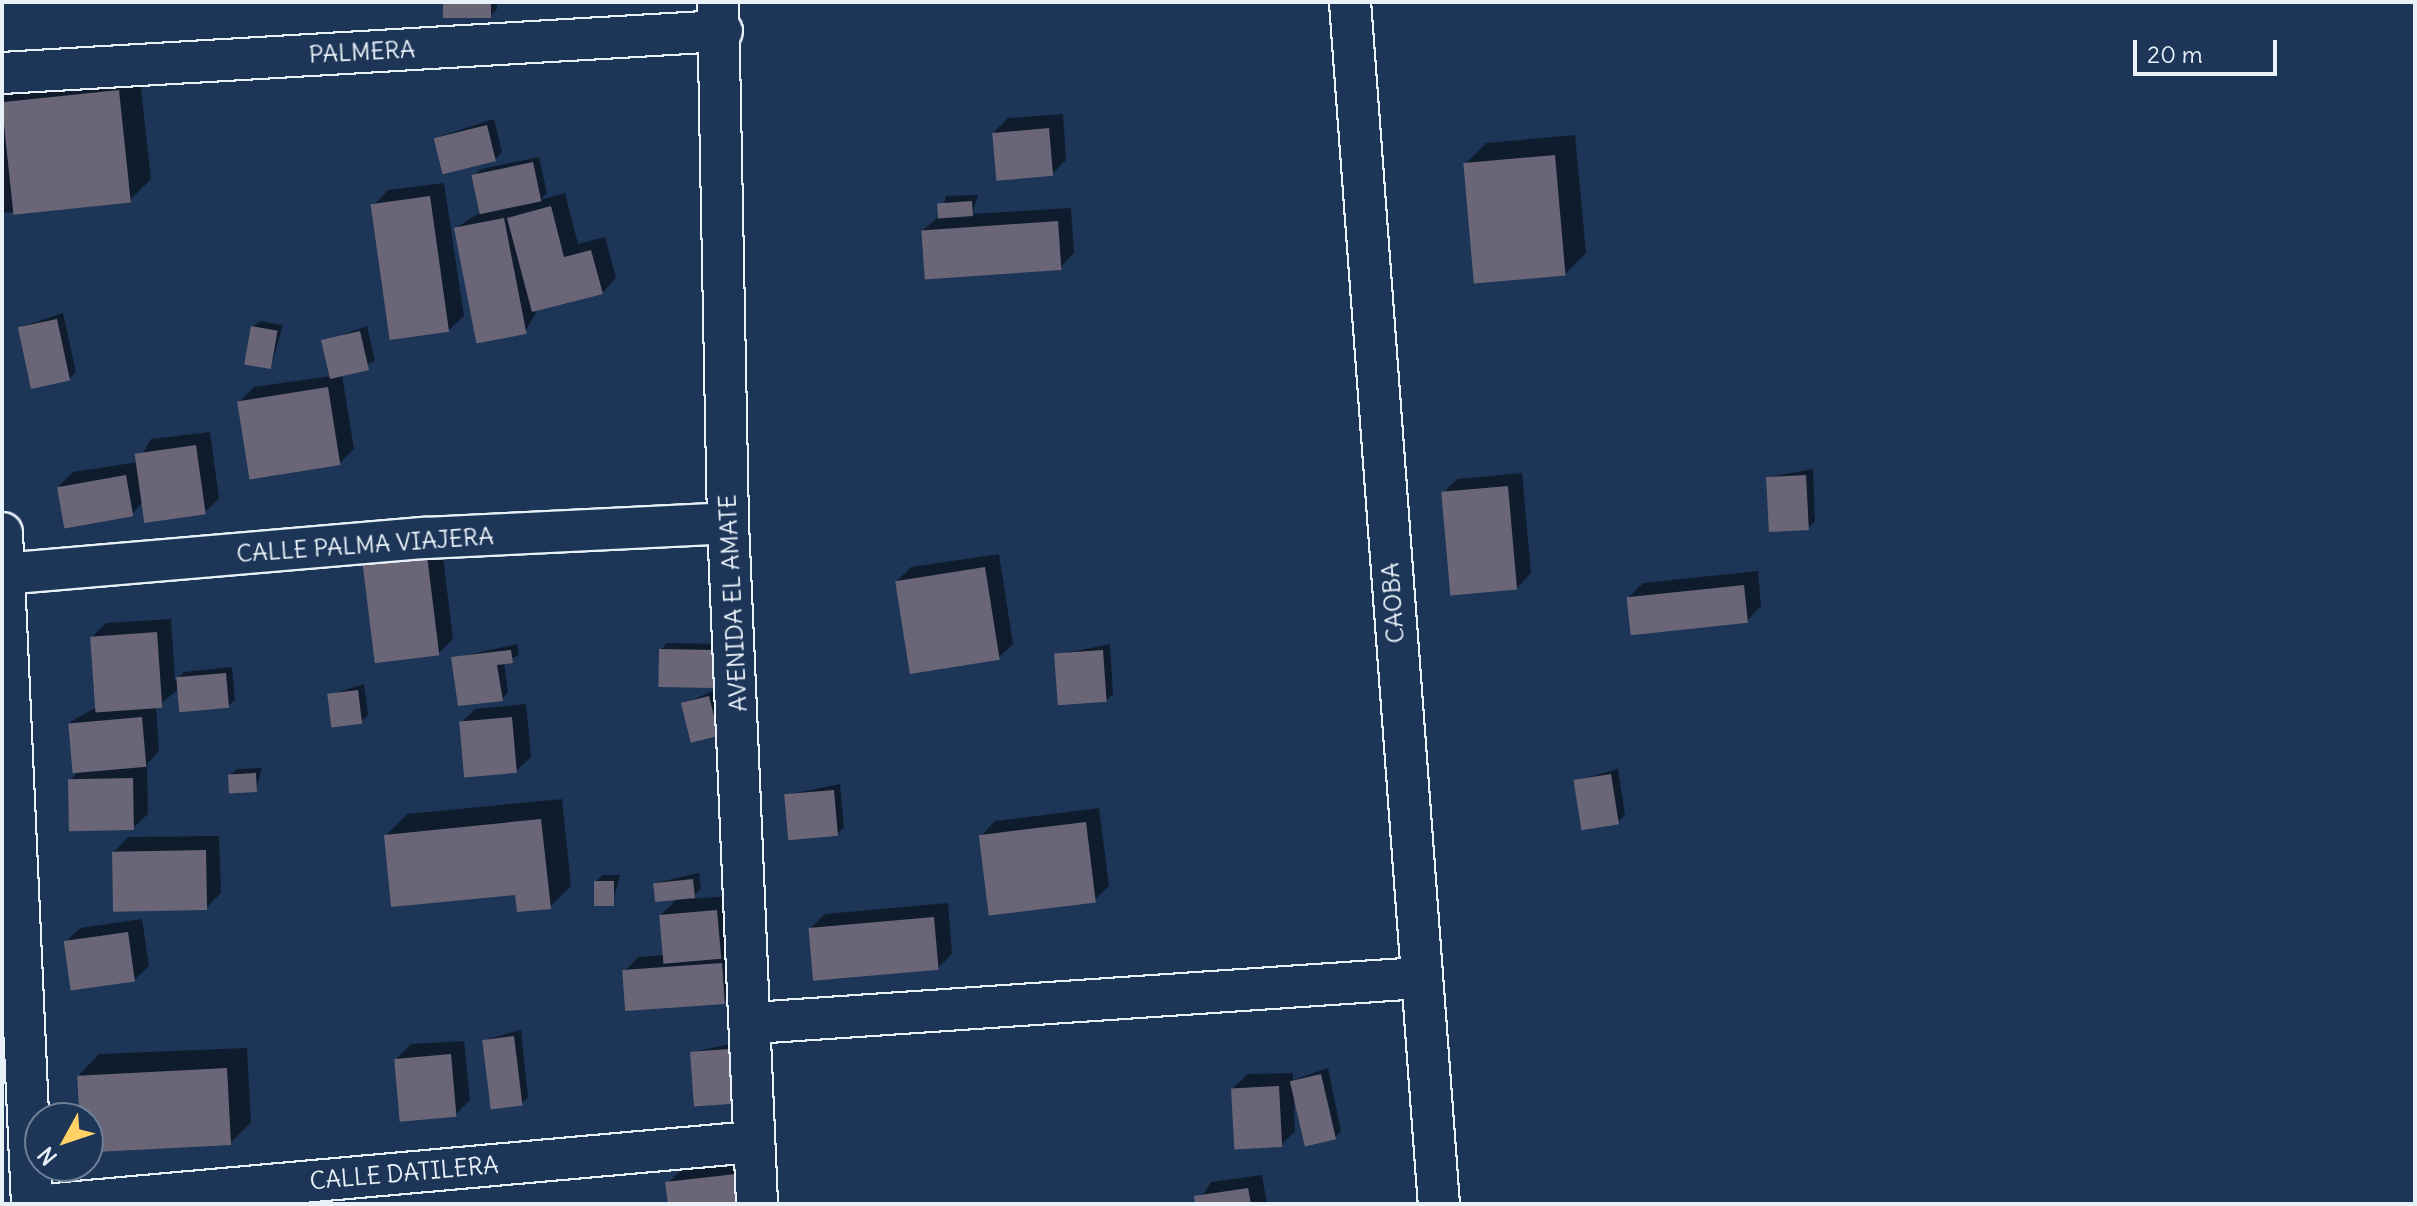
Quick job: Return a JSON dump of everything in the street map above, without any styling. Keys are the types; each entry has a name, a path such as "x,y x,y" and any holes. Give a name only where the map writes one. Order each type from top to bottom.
{"street":[{"name":"CAOBA","path":"1350,2 1439,1204"},
{"name":"PALMERA","path":"2,73 720,16"},
{"name":"AVENIDA EL AMATE","path":"720,16 728,523 753,1023 753,1142 757,1204"},
{"name":"CALLE PALMA VIAJERA","path":"5,574 425,538 728,523"},
{"path":"2,533 32,1204"},
{"path":"753,1023 1420,978"},
{"name":"CALLE DATILERA","path":"55,1204 753,1142"}],"building":[{"path":"443,2 491,2 491,18 443,18"},
{"path":"119,90 131,202 13,215 2,102"},
{"path":"487,125 496,161 443,174 434,138"},
{"path":"1049,128 1053,176 996,181 992,133"},
{"path":"1555,155 1566,276 1474,284 1463,163"},
{"path":"533,162 541,201 480,214 471,175"},
{"path":"430,196 449,332 390,340 371,204"},
{"path":"972,201 973,216 938,218 937,203"},
{"path":"551,206 564,257 591,250 603,294 532,312 507,218"},
{"path":"504,218 527,334 476,344 454,228"},
{"path":"1058,221 1061,270 925,279 921,231"},
{"path":"57,319 70,381 31,389 18,327"},
{"path":"251,326 278,331 271,369 244,364"},
{"path":"360,331 369,370 330,379 321,340"},
{"path":"328,387 340,465 249,479 237,401"},
{"path":"196,445 206,514 144,523 135,454"},
{"path":"126,475 133,516 64,529 57,487"},
{"path":"1806,475 1809,530 1769,532 1766,477"},
{"path":"1508,486 1517,590 1450,595 1441,492"},
{"path":"427,555 439,655 375,663 362,563"},
{"path":"985,567 1000,660 910,674 895,581"},
{"path":"1744,585 1748,623 1631,635 1627,597"},
{"path":"157,632 162,708 95,712 90,637"},
{"path":"659,649 715,650 714,688 658,687"},
{"path":"511,650 513,663 497,665 503,701 458,706 451,657"},
{"path":"1103,650 1107,702 1058,705 1054,653"},
{"path":"226,673 229,708 179,712 176,677"},
{"path":"358,690 362,724 331,728 327,694"},
{"path":"709,696 719,736 691,743 681,703"},
{"path":"142,717 146,767 73,773 68,723"},
{"path":"512,717 517,773 464,777 459,722"},
{"path":"256,773 257,792 229,793 228,774"},
{"path":"1611,774 1619,824 1581,830 1573,780"},
{"path":"133,778 134,830 69,831 68,779"},
{"path":"834,790 838,836 788,840 784,794"},
{"path":"541,819 551,909 517,912 515,895 391,907 384,835"},
{"path":"1086,822 1096,902 989,916 979,835"},
{"path":"206,850 207,910 113,912 112,852"},
{"path":"693,879 695,898 655,902 653,883"},
{"path":"594,881 614,881 614,906 594,906"},
{"path":"717,910 721,959 663,964 659,915"},
{"path":"934,917 939,970 813,981 808,928"},
{"path":"128,932 135,982 71,991 64,941"},
{"path":"722,963 725,1004 625,1011 622,970"},
{"path":"514,1036 523,1105 491,1109 482,1040"},
{"path":"729,1049 733,1104 694,1107 690,1052"},
{"path":"451,1054 456,1117 400,1122 394,1059"},
{"path":"227,1068 231,1145 104,1152 104,1102 79,1102 77,1076"},
{"path":"1321,1074 1336,1139 1305,1146 1290,1081"},
{"path":"1279,1086 1282,1147 1234,1149 1231,1089"},
{"path":"736,1174 739,1204 668,1204 665,1182"},
{"path":"1248,1188 1251,1204 1195,1204 1194,1196"}]}
